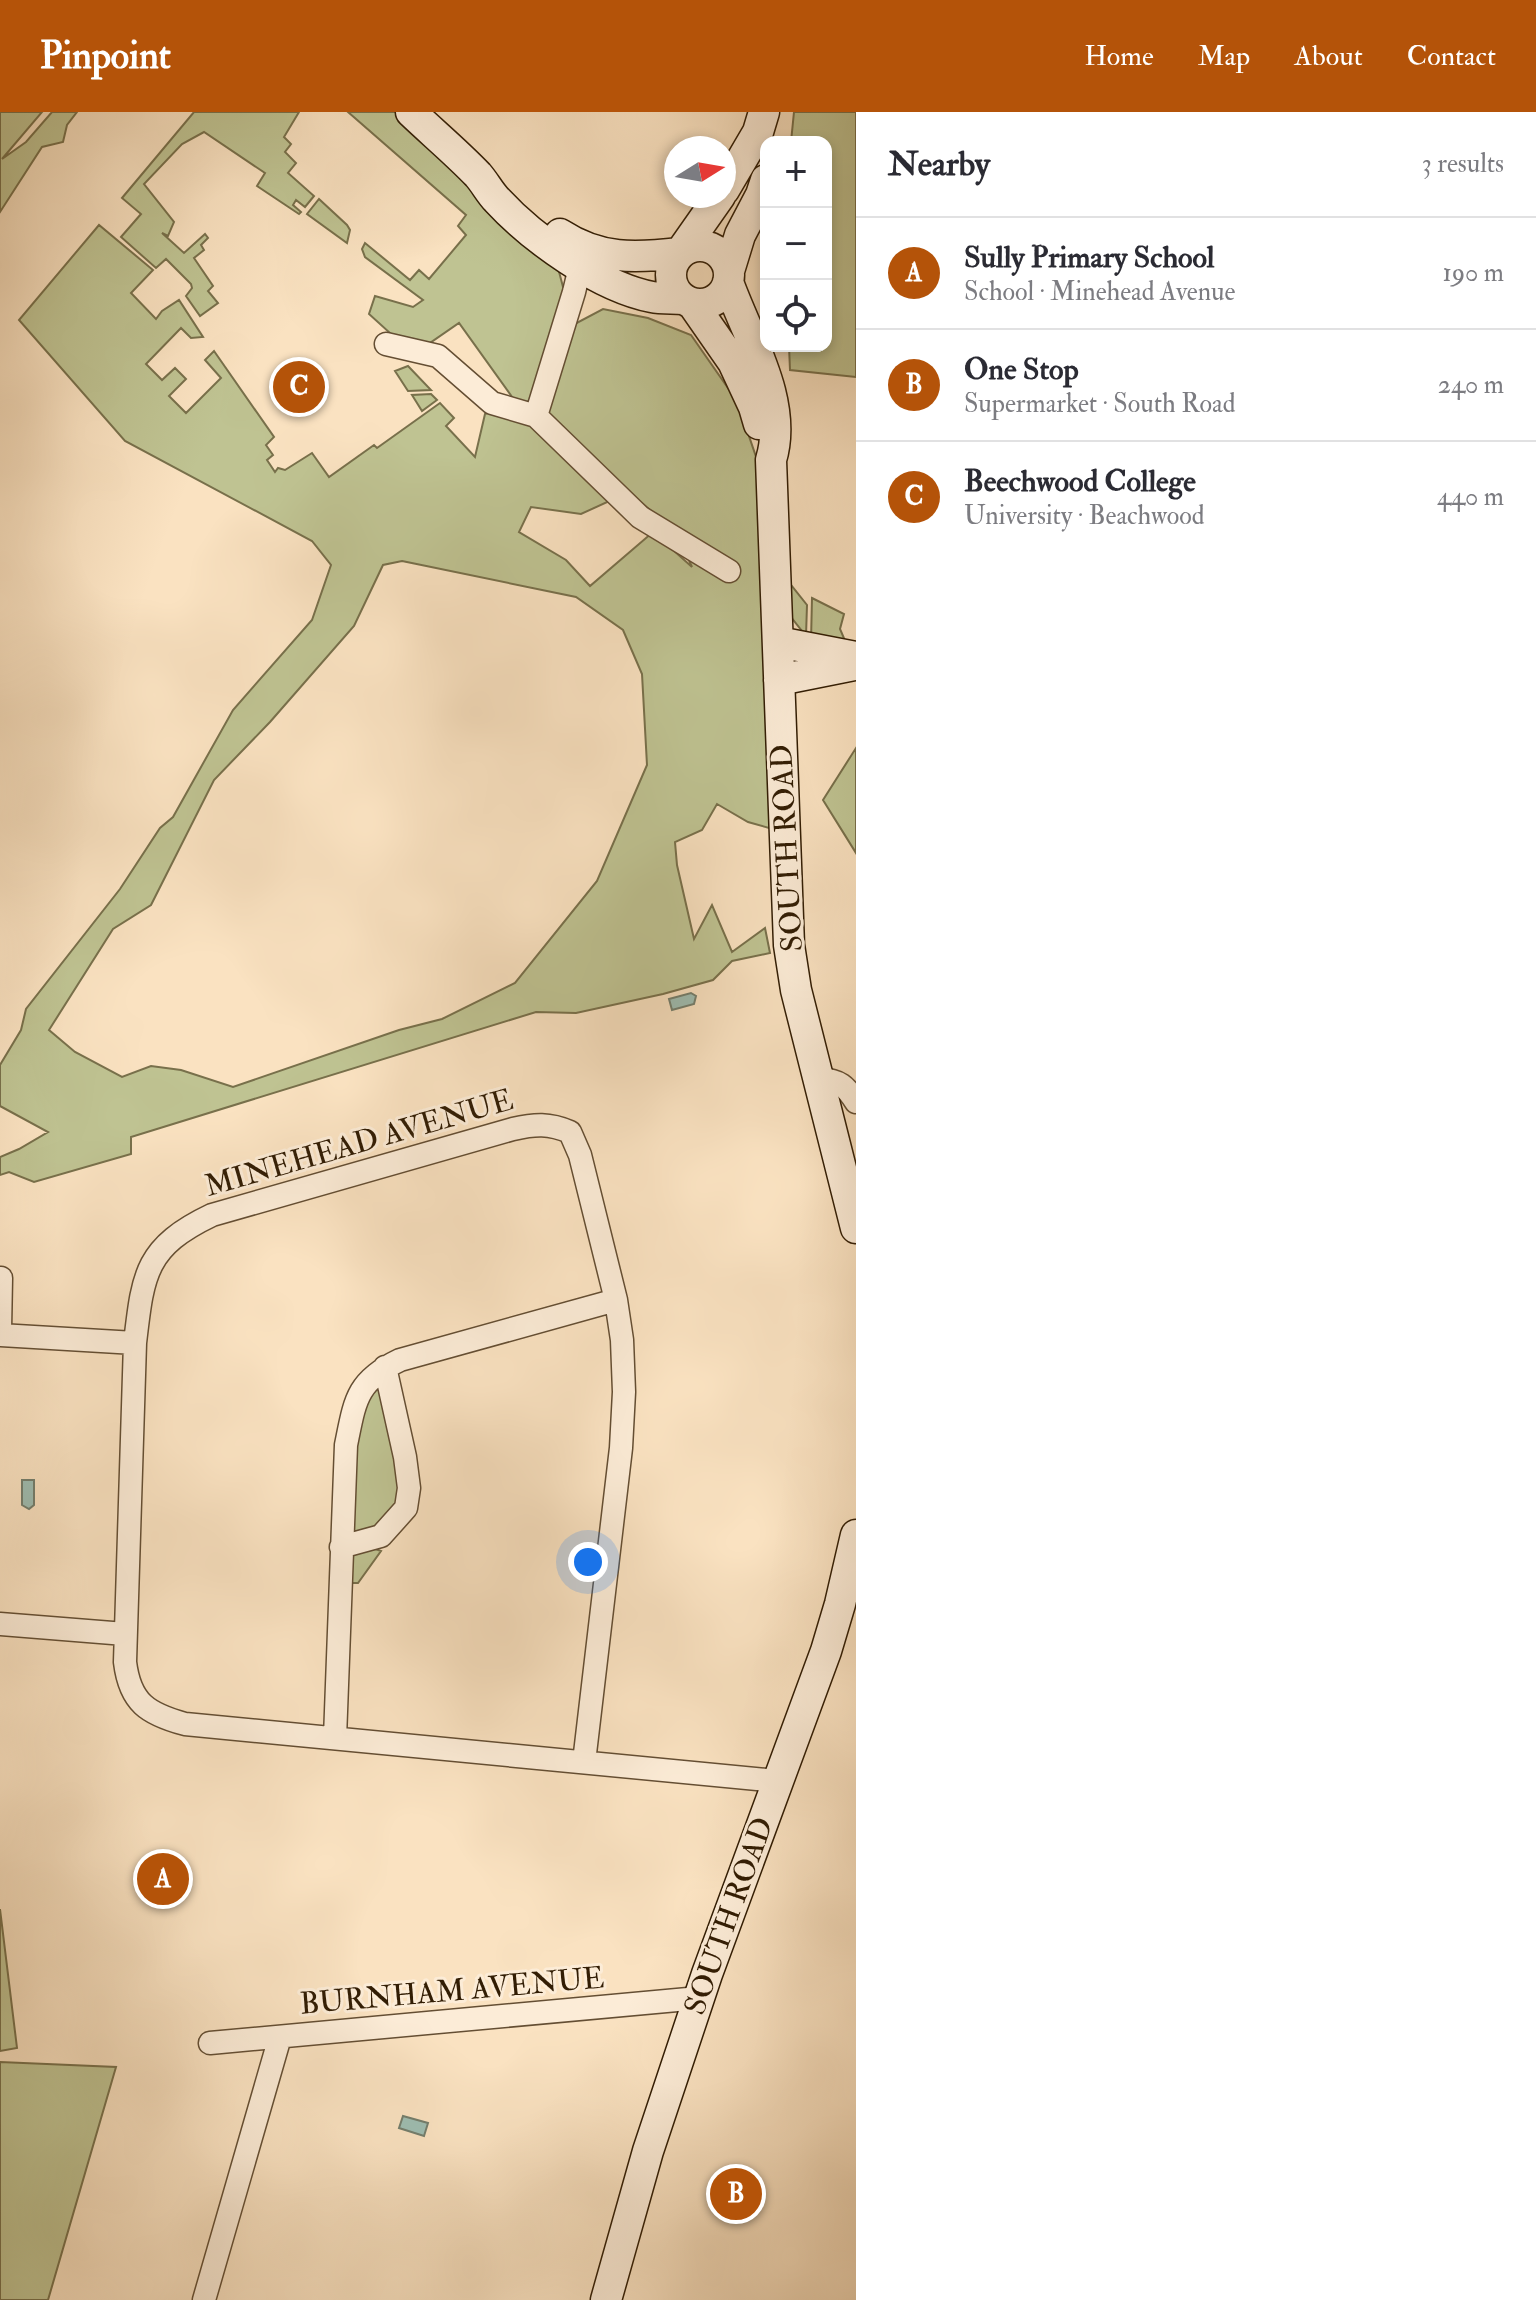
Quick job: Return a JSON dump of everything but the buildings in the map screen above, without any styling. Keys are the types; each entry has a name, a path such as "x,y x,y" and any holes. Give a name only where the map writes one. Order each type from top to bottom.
{"main road":[{"path":"411,112 481,177 503,190 581,257 639,293 654,297 712,301 725,291 740,235 760,197"},
{"path":"736,170 758,132 764,112"},
{"path":"775,136 780,112"},
{"path":"687,301 671,280 671,270 712,208"},
{"path":"581,257 680,253 699,245 711,248 726,262 729,276"},
{"name":"SOUTH ROAD","path":"729,276 772,403 776,443 771,460 789,945 796,990 855,1217"},
{"name":"SOUTH ROAD","path":"687,301 719,340 739,373 771,460"},
{"path":"778,642 856,657"},
{"path":"779,680 856,664"},
{"name":"SOUTH ROAD","path":"606,2300 648,2151 699,1998 826,1651 856,1535"}],"street":[{"path":"536,416 581,257"},
{"path":"386,344 438,356 492,403 536,416 640,517 729,571"},
{"path":"820,1079 836,1080 848,1089 856,1102"},
{"name":"MINEHEAD AVENUE","path":"584,1762 621,1448 624,1392 622,1340 616,1300 580,1155 570,1132 538,1123 212,1215 167,1241 153,1262 140,1304 135,1343 125,1634 127,1679 144,1708 160,1717 185,1724 777,1781"},
{"path":"1,1278 0,1333 135,1343"},
{"path":"335,1738 346,1445 354,1405 366,1381 400,1360 616,1300"},
{"path":"341,1547 381,1536 406,1508 409,1488 405,1457 385,1367"},
{"path":"0,1624 125,1634"},
{"name":"BURNHAM AVENUE","path":"210,2043 699,1998"},
{"path":"204,2300 280,2037"}],"green space":[{"path":"0,112 42,112 2,159 26,142 52,112 77,112 67,125 63,142 42,147 0,212"},
{"path":"194,112 299,112 284,137 291,144 285,152 296,163 288,173 314,196 305,207 296,200 293,205 301,212 299,214 257,186 265,173 204,132 182,144 144,184 174,222 168,236 162,233 184,253 205,234 208,238 201,245 204,250 194,258 213,286 208,291 218,303 200,316 186,296 192,288 191,284 166,259 156,268 121,237 141,214 122,198"},
{"path":"348,112 396,112 557,264 573,325 603,309 648,318 691,335 737,401 766,486 776,830 748,822 717,804 702,830 675,842 677,865 694,939 712,905 732,952 765,928 770,953 732,961 713,980 576,1013 536,1012 131,1137 131,1154 34,1182 9,1172 0,1175 0,1157 48,1132 0,1106 0,1065 21,1030 26,1009 120,889 160,828 173,817 233,710 312,620 331,565 312,541 125,441 19,320 99,225 153,270 131,293 156,319 179,300 203,337 191,338 181,328 146,364 162,380 175,368 186,379 169,396 186,413 221,378 205,360 214,351 274,437 266,445 273,455 267,460 275,472 278,468 285,470 312,453 329,477 374,445 377,448 440,403 454,418 446,426 475,457 485,414 515,401 459,323 424,347 391,334 369,314 375,296 413,307 423,300 365,257 362,249 365,243 410,280 419,270 429,279 466,235 458,226 466,215","holes":["629,492 677,533 692,567 653,532 590,586 566,560 519,532 531,507 581,514","402,561 576,597 623,630 642,674 647,765 597,881 515,983 442,1019 399,1030 233,1087 181,1070 151,1066 122,1077 75,1052 49,1030 113,929 151,905 214,780 270,722 354,626 383,565"]},
{"path":"794,112 856,112 856,377 790,370 789,352 832,352 832,136 792,136"},
{"path":"319,199 347,225 350,230 347,243 307,214"},
{"path":"408,366 431,390 408,391 395,371"},
{"path":"431,394 437,400 422,411 412,395"},
{"path":"787,584 807,605 806,636 791,617"},
{"path":"812,598 844,614 840,629 846,643 811,641"},
{"path":"856,748 856,853 823,800"},
{"path":"377,1389 384,1393 402,1493 385,1524 352,1533 354,1441 368,1392"},
{"path":"370,1547 381,1551 358,1583 347,1583 347,1563 354,1553"},
{"path":"0,1909 17,2048 0,2051"},
{"path":"0,2062 116,2067 48,2300 0,2300"}],"water":[{"path":"691,993 696,996 694,1004 672,1010 669,999"},
{"path":"22,1480 34,1480 34,1505 29,1509 22,1505"},
{"path":"403,2116 428,2123 424,2136 399,2128"}],"place":[{"name":"Beechwood College","path":"299,387"},
{"name":"Sully Primary School","path":"163,1879"},
{"name":"One Stop","path":"736,2194"}]}
